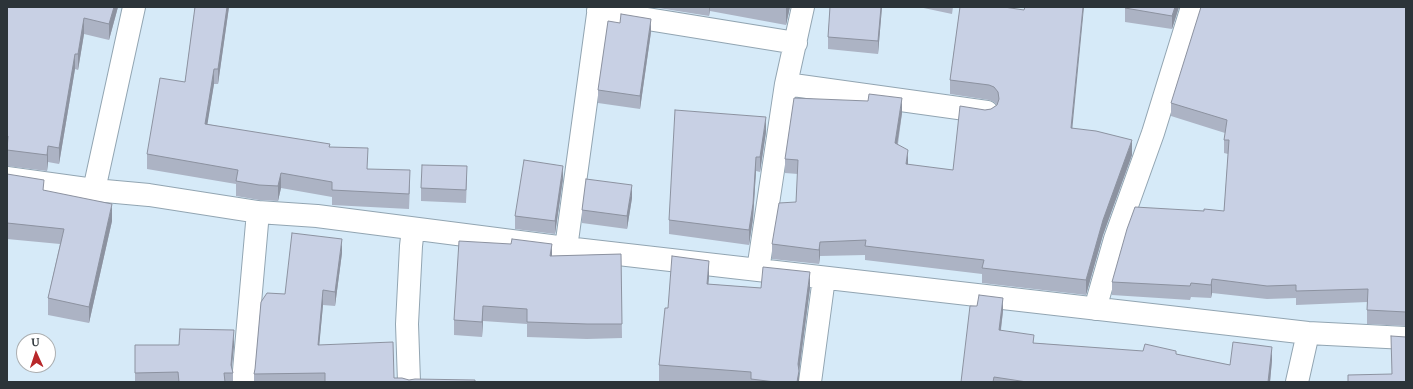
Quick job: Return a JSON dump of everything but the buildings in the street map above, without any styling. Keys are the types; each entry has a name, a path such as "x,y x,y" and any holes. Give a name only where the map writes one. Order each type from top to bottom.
{"street":[{"path":"94,190 134,7"},
{"path":"758,270 767,201 786,84 803,7"},
{"path":"1095,309 1115,239 1153,132 1192,7"},
{"path":"566,248 598,9 796,43"},
{"path":"786,84 987,112"},
{"path":"7,178 94,190 149,195 258,212 317,216 566,248 1095,309 1308,332 1406,338"},
{"path":"243,382 258,212"},
{"path":"409,382 407,324 413,229"},
{"path":"810,382 824,278"},
{"path":"1297,382 1308,332"}]}
